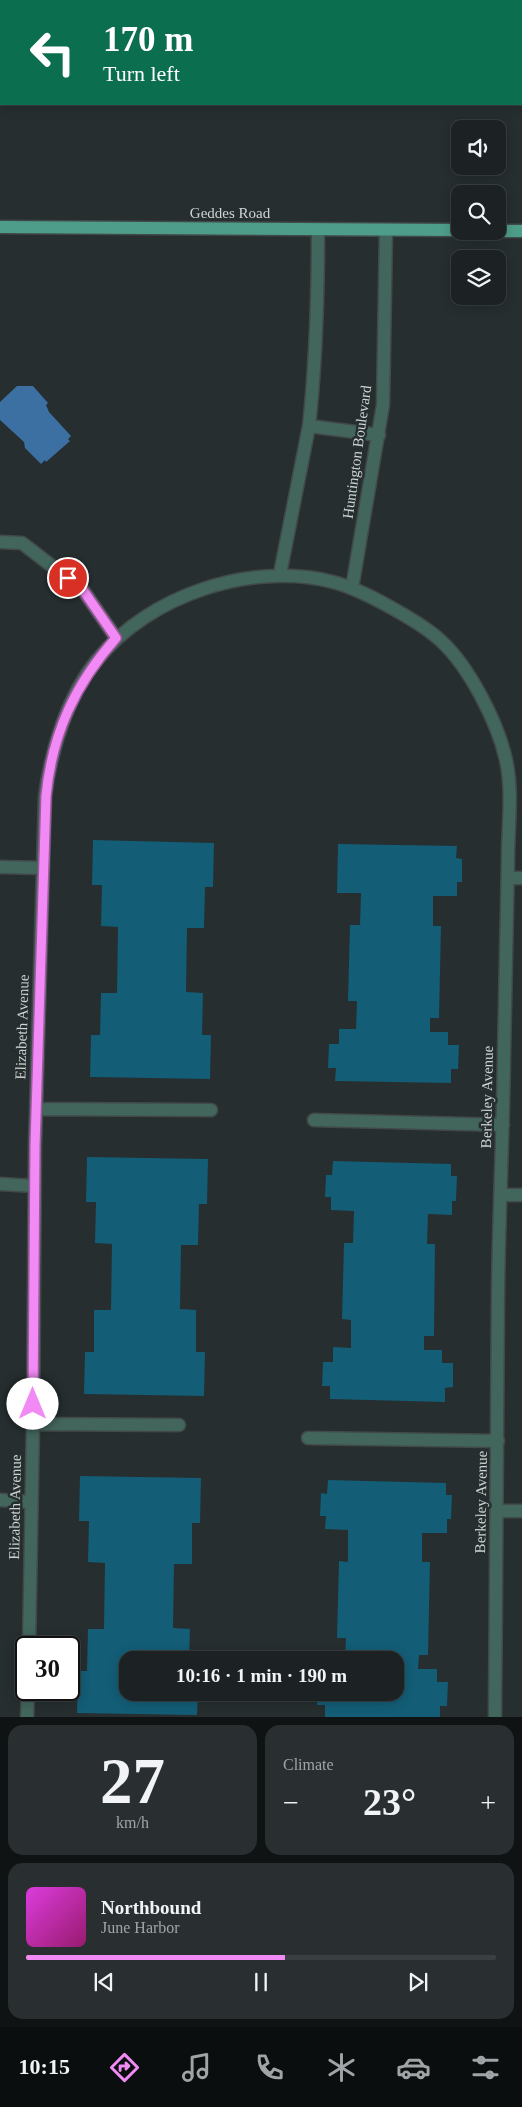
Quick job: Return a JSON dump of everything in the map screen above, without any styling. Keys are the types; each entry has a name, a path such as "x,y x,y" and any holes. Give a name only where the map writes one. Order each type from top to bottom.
{"main road":[{"name":"Geddes Road","path":"0,227 451,230"},
{"path":"506,231 522,231"}],"street":[{"path":"280,574 309,426 318,307 318,230"},
{"name":"Huntington Boulevard","path":"352,588 383,404 386,230"},
{"path":"309,426 379,435"},
{"path":"0,542 22,543 83,590 116,638"},
{"name":"Elizabeth Avenue","path":"28,1636 33,1424 34,1186 43,868 48,771 64,719 81,683 95,662 116,638 168,603 201,589 235,580 280,574 312,578"},
{"name":"Berkeley Avenue","path":"312,578 352,588 392,608 442,641 457,660 492,715 501,739 507,766 508,878 501,1195 496,1717"},
{"path":"0,867 43,868"},
{"path":"508,878 522,878"},
{"path":"36,1109 210,1110"},
{"path":"314,1120 503,1125"},
{"path":"0,1184 34,1186"},
{"path":"501,1195 522,1195"},
{"path":"33,1424 179,1425"},
{"path":"308,1438 498,1441"},
{"path":"0,1500 31,1502"},
{"path":"497,1511 522,1511"},
{"path":"27,1717 28,1701"}],"water":[{"path":"17,386 33,386 48,403 46,405 49,412 71,436 68,439 70,441 46,462 45,460 41,464 25,448 24,442 0,420 0,402"}],"building":[{"path":"93,840 214,843 213,887 205,887 204,928 187,928 186,992 203,993 202,1035 211,1035 210,1079 90,1077 91,1035 100,1035 101,993 117,993 118,927 101,926 102,885 92,885"},
{"path":"338,844 457,846 456,858 462,859 462,882 457,882 457,896 433,896 433,926 441,926 439,1018 430,1018 430,1032 448,1032 448,1045 459,1045 458,1069 451,1069 451,1083 335,1081 336,1068 328,1068 329,1044 339,1044 339,1029 356,1029 357,1001 348,1001 350,925 360,925 361,893 337,893"},
{"path":"87,1157 208,1159 207,1204 199,1204 198,1245 181,1245 180,1309 196,1310 196,1352 205,1352 204,1396 84,1394 85,1352 94,1352 94,1310 111,1310 112,1244 95,1243 96,1202 86,1202"},
{"path":"333,1161 451,1164 451,1176 457,1176 456,1201 452,1201 452,1215 428,1214 427,1244 435,1244 434,1336 424,1336 424,1350 442,1350 442,1363 453,1363 453,1387 445,1388 445,1402 330,1399 330,1386 322,1386 323,1362 333,1362 333,1347 351,1348 351,1320 342,1319 344,1243 353,1243 354,1211 331,1210 331,1197 325,1197 326,1175 332,1175"},
{"path":"80,1476 201,1478 200,1523 192,1523 192,1564 174,1564 173,1628 190,1629 189,1651 119,1651 119,1701 198,1701 197,1715 77,1713 77,1701 80,1701 80,1671 87,1671 88,1629 104,1629 105,1563 88,1562 89,1521 79,1521"},
{"path":"328,1480 446,1483 446,1495 452,1495 451,1519 447,1519 447,1533 422,1533 422,1562 430,1562 428,1655 419,1655 418,1669 437,1669 437,1682 448,1682 447,1706 440,1706 440,1717 325,1717 325,1705 317,1705 317,1701 404,1701 404,1651 345,1651 346,1638 337,1638 339,1561 348,1562 348,1530 325,1529 326,1516 320,1516 321,1493 327,1494"}],"route":[{"path":"33,1404 35,1146 48,771 64,719 81,683 95,662 116,638 83,590 68,578"}]}
